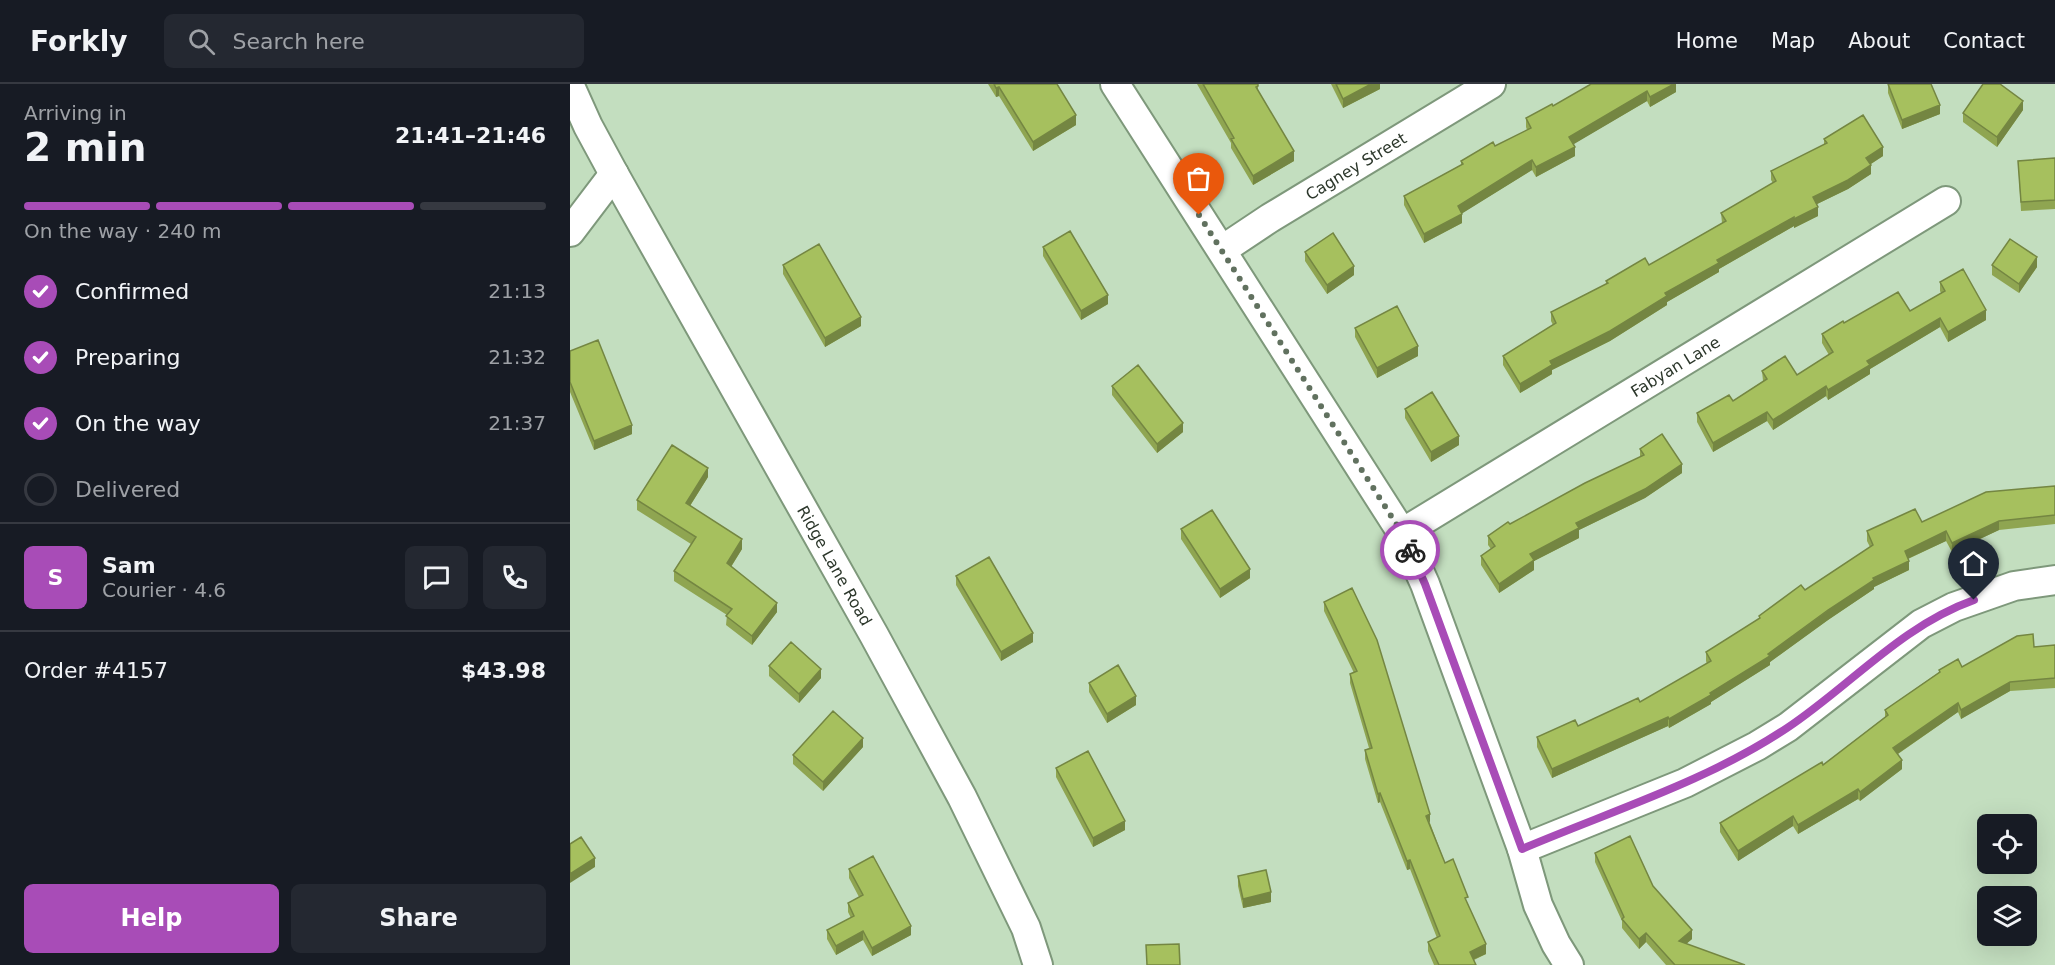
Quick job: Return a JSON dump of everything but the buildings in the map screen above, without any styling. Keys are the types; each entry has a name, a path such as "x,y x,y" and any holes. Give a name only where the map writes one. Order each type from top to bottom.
{"street":[{"path":"1115,84 1402,533 1425,584 1522,849 1538,904 1556,945 1569,965"},
{"name":"Cagney Street","path":"1222,250 1270,218 1491,84"},
{"name":"Ridge Lane Road","path":"570,86 614,174 874,635 962,797 1026,928 1038,965"},
{"path":"570,232 614,174"},
{"name":"Fabyan Lane","path":"1402,533 1946,201"},
{"path":"1522,849 1685,783 1758,746 1788,727 1921,624 1954,607 2014,586 2055,580"}],"way so far":[{"path":"1199,215 1402,533 1410,550"}],"route":[{"path":"1410,550 1425,584 1522,849 1685,783 1758,746 1788,727 1921,624 1954,607 1974,600"}]}
